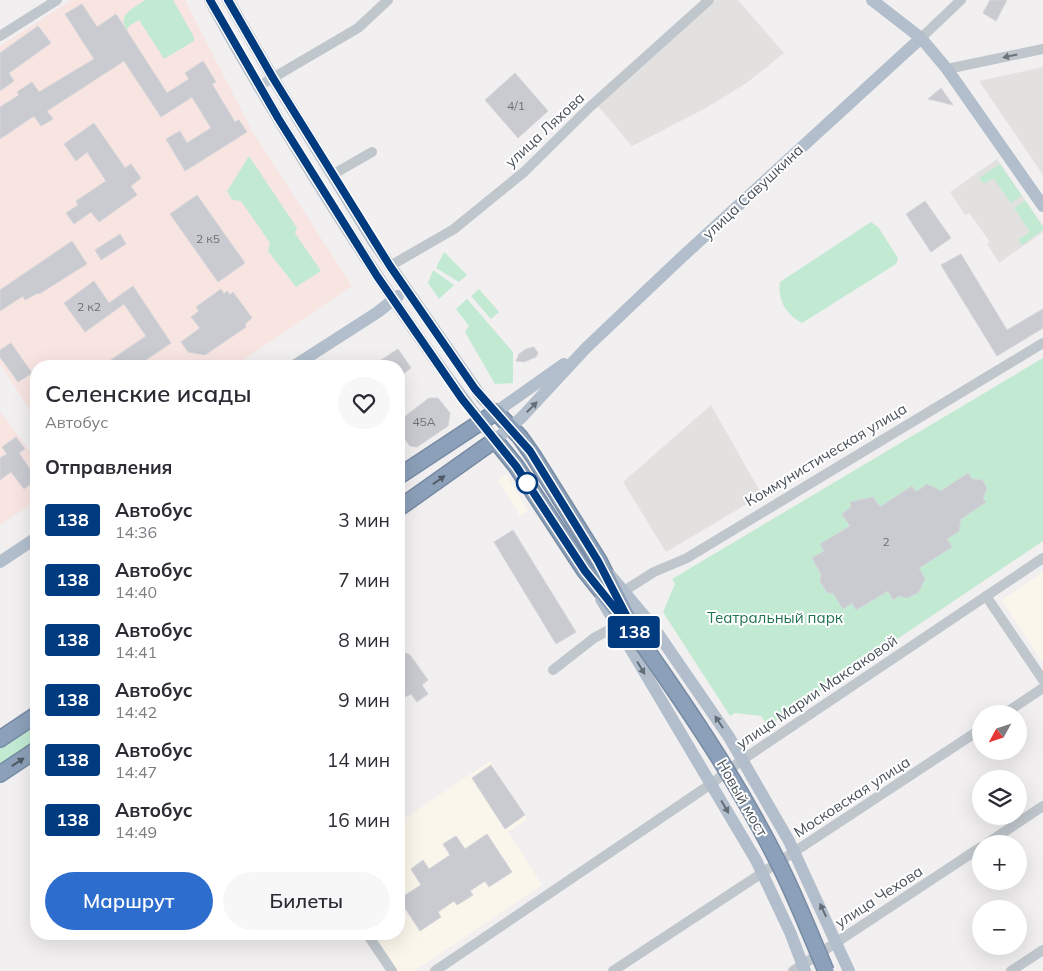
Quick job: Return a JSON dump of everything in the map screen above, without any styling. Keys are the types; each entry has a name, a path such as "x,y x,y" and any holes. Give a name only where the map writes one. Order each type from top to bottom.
{"highway":[{"name":"улица Савушкина","path":"405,472 496,412"},
{"path":"496,412 530,451 598,561 637,636"},
{"name":"улица Савушкина","path":"405,504 495,440"},
{"path":"495,440 516,466 585,571 637,636"},
{"path":"405,475 422,492"},
{"name":"Новый мост","path":"637,636 717,754 749,808 779,865 826,971"},
{"path":"0,739 30,718"},
{"path":"0,774 30,754"}],"main road":[{"path":"210,0 259,86 354,241 462,399 495,440"},
{"path":"228,0 332,175 390,266 475,389 496,412"},
{"path":"872,0 921,38 947,69 1043,206"},
{"name":"улица Савушкина","path":"495,440 537,402 586,348 682,257 921,38"},
{"path":"303,360 370,317 406,290"},
{"name":"улица Савушкина","path":"496,412 586,348"},
{"path":"0,562 30,542"},
{"path":"598,561 652,625 685,671 742,760 795,852 849,971"},
{"path":"585,571 762,874 790,932 800,969"}],"street":[{"path":"0,36 57,0"},
{"path":"259,86 358,28 388,0"},
{"name":"улица Ляхова","path":"390,266 454,228 524,172 591,106 709,0"},
{"path":"921,38 961,0"},
{"path":"947,69 1043,49"},
{"path":"332,175 372,152"},
{"name":"Коммунистическая улица","path":"624,591 654,572 687,558 1043,342"},
{"name":"улица Марии Максаковой","path":"435,971 711,784 742,760 1043,558"},
{"path":"986,596 1043,680"},
{"path":"552,670 594,638 616,626"},
{"path":"1018,705 1043,688"},
{"name":"Московская улица","path":"613,971 972,735"},
{"path":"1000,835 1043,806"},
{"name":"улица Чехова","path":"800,969 837,942 972,853"},
{"path":"371,940 392,971"},
{"path":"1012,971 1043,950"}],"shaded area":[{"path":"72,0 185,0 252,131 352,286 243,360 30,360 30,410 0,364 0,46"},
{"path":"716,0 738,0 784,53 748,82 706,108 632,146 597,105"},
{"path":"1043,67 1043,175 979,81"},
{"path":"997,159 1043,226 1043,232 999,263 987,244 990,242 969,213 965,215 950,192"},
{"path":"711,405 762,495 666,552 623,482"},
{"path":"0,412 30,451 30,505 0,525"},
{"path":"506,474 528,511 520,516 498,480"},
{"path":"1043,572 1043,663 1002,600"},
{"path":"490,761 527,819 508,832 542,885 414,971 398,971 378,940 405,940 405,818"}],"green space":[{"path":"145,0 173,0 194,37 194,41 164,59 139,20 129,26 127,30 124,25 125,16"},
{"path":"249,156 297,228 295,233 321,271 296,287 268,251 270,243 241,201 232,200 227,191"},
{"path":"1000,164 1022,196 1011,203 993,178 984,184 979,178"},
{"path":"1025,200 1043,227 1043,230 1022,245 1018,240 1030,232 1014,208"},
{"path":"871,222 878,227 898,258 896,264 802,323 791,316 781,300 780,282"},
{"path":"444,252 467,275 459,282 436,268"},
{"path":"433,270 454,285 439,299 428,283"},
{"path":"479,289 499,312 491,319 471,296"},
{"path":"467,299 513,352 513,383 495,384 465,332 469,326 456,309"},
{"name":"Театральный парк","path":"1043,358 1043,541 768,726 761,716 735,713 730,716 663,612 675,584 672,579"},
{"path":"30,719 30,754 0,774 0,739"}],"building":[{"path":"990,0 1007,0 996,21 983,13"},
{"path":"82,4 97,27 116,14 167,93 189,79 185,73 203,61 216,82 212,84 235,122 239,120 247,132 185,171 166,139 180,131 187,143 211,128 192,97 161,117 124,61 47,111 53,119 41,126 34,116 0,139 0,107 19,95 17,92 32,82 39,92 94,59 65,14"},
{"path":"38,26 51,43 9,73 14,81 0,91 0,53"},
{"path":"515,73 548,111 518,138 485,100"},
{"path":"941,88 953,105 928,99"},
{"path":"94,123 125,168 131,164 141,178 131,186 137,195 99,222 91,212 74,224 66,213 78,205 76,201 106,181 87,152 76,161 64,144"},
{"path":"197,195 245,263 218,282 170,214"},
{"path":"925,201 951,238 931,252 906,214"},
{"path":"120,234 126,244 101,260 95,250"},
{"path":"72,241 87,264 39,294 25,300 23,296 0,311 0,290"},
{"path":"961,254 1007,330 1043,309 1043,328 997,356 941,265"},
{"path":"94,281 109,303 133,286 171,343 146,360 111,360 146,336 124,304 85,332 64,303"},
{"path":"221,289 224,294 227,291 230,295 233,292 252,318 245,324 246,327 205,355 188,352 181,342 200,328 191,317 199,311 196,307"},
{"path":"11,343 30,370 30,374 18,382 0,357 0,350"},
{"path":"534,347 538,353 536,357 524,362 516,361 519,354 526,349"},
{"path":"398,349 411,368 405,372 405,360 381,360"},
{"path":"429,398 438,398 450,413 448,426 417,447 410,446 405,440 405,416"},
{"path":"16,437 25,449 19,453 30,469 30,484 24,489 11,472 0,480 0,458 7,454 2,447"},
{"path":"968,473 972,479 982,480 987,488 983,498 986,502 961,519 959,531 947,539 952,547 919,568 925,579 918,593 907,598 899,596 893,600 888,591 856,610 852,603 843,609 833,593 827,593 820,581 821,574 812,558 824,551 820,544 850,526 842,514 851,507 850,502 873,497 880,507 912,486 916,492 927,484 941,491"},
{"path":"513,530 576,632 556,644 494,542"},
{"path":"405,654 410,655 428,680 422,685 428,694 417,702 411,694 405,697"},
{"path":"491,765 525,815 505,829 472,778"},
{"path":"487,834 512,872 489,887 485,881 470,891 473,895 457,905 454,901 438,912 441,917 420,931 405,908 405,895 421,885 411,869 423,860 429,869 450,855 443,844 456,836 465,849"}],"bus line":[{"name":"138","path":"210,0 278,118 359,250 462,399 516,466 585,571 637,636 598,561 530,451 520,437 475,389 373,241 273,78 228,0"}]}
